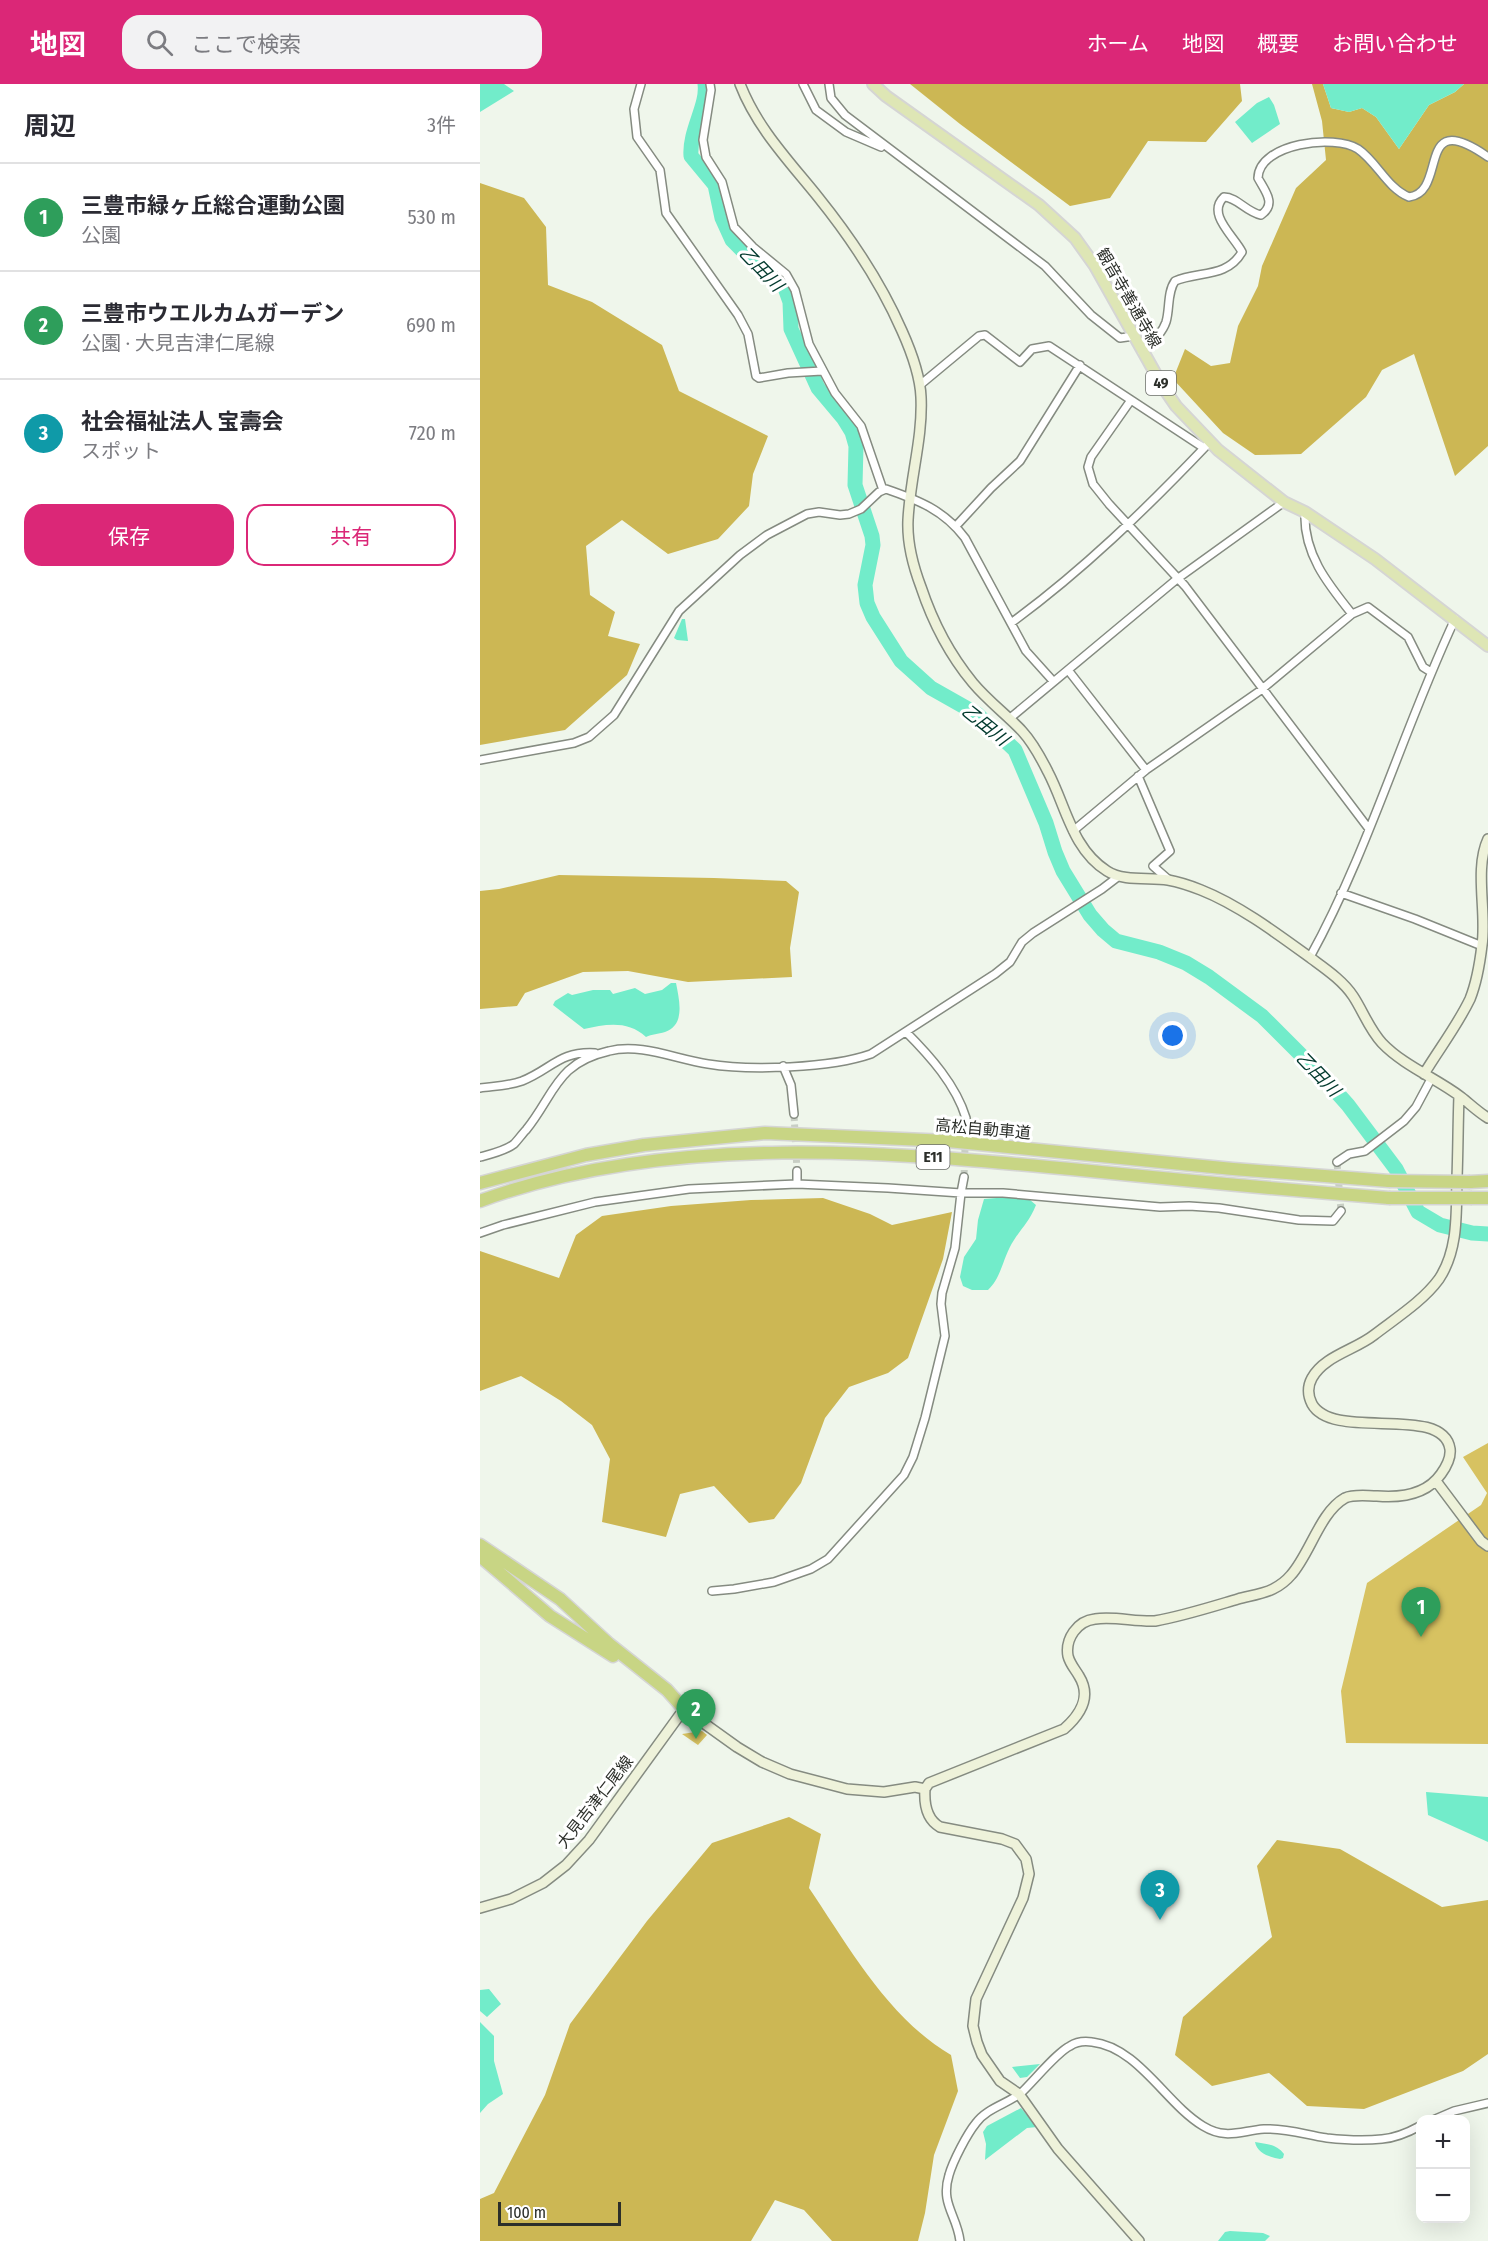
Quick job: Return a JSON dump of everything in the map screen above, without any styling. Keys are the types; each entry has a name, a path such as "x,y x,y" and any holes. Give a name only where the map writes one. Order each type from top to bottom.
{"highway":[{"name":"高松自動車道","path":"480,1183 586,1155 644,1145 765,1133 948,1141 1221,1168 1389,1181 1488,1181"},
{"name":"高松自動車道","path":"480,1201 587,1171 644,1162 698,1157 839,1153 949,1158 1389,1198 1488,1198"},
{"path":"480,1545 560,1599 609,1644 667,1690 684,1709"},
{"path":"480,1556 550,1616 608,1652 684,1709"}],"main road":[{"name":"観音寺善通寺線","path":"873,84 1038,205 1076,238 1095,266 1142,352 1176,406 1207,445 1284,502 1305,512 1375,559 1488,646"}],"street":[{"path":"641,84 634,109 637,136 660,170 666,213 738,315 747,334 756,376 759,378 822,371"},
{"path":"710,84 703,140 706,157 720,175 734,227 753,247 786,274 795,290 805,334 835,393 861,426 883,490"},
{"path":"740,84 753,114 845,232 877,282 903,332 920,385 920,431 910,500 908,537 915,570 941,637 975,686 1030,741 1049,773 1072,831 1092,858 1108,872 1119,876 1169,880 1201,889 1237,908 1310,957 1337,978 1351,993 1378,1038 1387,1048 1488,1118"},
{"path":"803,84 816,110 846,132 892,152"},
{"path":"828,84 831,98 845,115 1045,266 1091,315 1120,338 1134,336"},
{"path":"1142,352 1163,329 1171,286 1175,281 1216,272 1230,267 1237,261 1242,252 1221,221 1217,213 1218,206 1224,197 1229,197 1249,212 1261,215 1268,210 1270,204 1268,195 1258,178 1260,166 1269,157 1294,146 1340,143 1356,148 1393,186 1409,197 1420,194 1425,189 1434,156 1440,146 1445,143 1464,142 1488,157"},
{"path":"920,385 979,336 985,335 1018,361 1032,350 1049,346 1131,400 1207,445 1128,524 1052,593 1011,623"},
{"path":"956,526 1020,460 1080,365"},
{"path":"1131,400 1091,457 1088,467 1093,484 1185,586 1369,829"},
{"path":"480,760 574,743 589,737 614,715 679,611 720,576 740,555 767,535 807,514 819,512 849,514 861,509 883,490 934,508 956,526 965,538 1026,651 1053,681"},
{"path":"1009,719 1053,681 1113,635 1177,579 1284,502"},
{"path":"1305,512 1304,528 1314,561 1328,584 1352,614"},
{"path":"1072,831 1146,770 1262,690 1352,614 1368,607 1408,637 1423,667 1431,672"},
{"path":"1310,957 1369,829 1431,672 1455,620"},
{"path":"1068,670 1146,770"},
{"path":"1138,776 1170,852 1153,866 1169,880"},
{"path":"1337,1162 1349,1154 1365,1151 1404,1122 1416,1107 1427,1077 1471,997 1484,958 1482,872 1488,839"},
{"path":"480,1088 522,1081 568,1055 582,1052 601,1053 630,1049 708,1064 783,1066 857,1059 871,1054 995,974 1010,962 1022,942 1033,933 1102,890 1119,876"},
{"path":"1341,893 1482,946"},
{"path":"906,1032 926,1053 958,1095 966,1118"},
{"path":"480,1157 501,1151 514,1144 532,1121 556,1082 574,1064 601,1053"},
{"path":"783,1066 790,1085 794,1114"},
{"path":"1139,2241 1058,2149 1019,2094 1000,2080 982,2055 973,2026 976,1999 1025,1892 1029,1874 1026,1859 1015,1844 1002,1839 935,1825 926,1809 924,1789 929,1783 1064,1729 1080,1714 1083,1703 1081,1681 1072,1667 1068,1650 1070,1639 1082,1622 1106,1618 1139,1622 1155,1621 1272,1590 1290,1576 1301,1562 1329,1514 1346,1498 1405,1496 1431,1486 1436,1481 1449,1459 1450,1448 1438,1432 1426,1427 1411,1425 1336,1421 1323,1417 1315,1409 1308,1391 1311,1380 1323,1366 1370,1339 1428,1291 1440,1277 1455,1234 1459,1096"},
{"path":"797,1171 797,1184"},
{"path":"712,1591 734,1590 774,1582 811,1569 828,1559 904,1475 913,1457 925,1418 945,1336 942,1293 956,1248 964,1177"},
{"path":"480,1233 595,1202 689,1189 797,1184 961,1193 1003,1193 1160,1207 1219,1208 1299,1220 1333,1221 1341,1211"},
{"path":"1436,1481 1481,1541 1488,1546"},
{"path":"684,1709 736,1747 790,1774 847,1789 884,1792 915,1787 924,1789"},
{"name":"大見吉津仁尾線","path":"480,1908 511,1899 543,1883 566,1865 589,1840 684,1709"},
{"path":"960,2241 945,2198 949,2175 965,2139 984,2114 1019,2094 1068,2046 1081,2042 1093,2042 1129,2056 1147,2076 1202,2126 1220,2134 1227,2135 1263,2129 1288,2130 1327,2138 1376,2140 1407,2133 1416,2128"},
{"path":"1445,2115 1488,2103"}],"shaded area":[{"path":"480,84 504,84 514,91 480,112"},
{"path":"910,84 1240,84 1242,101 1206,142 1148,141 1110,198 1070,206"},
{"path":"1312,84 1323,84 1331,108 1349,112 1362,108 1376,117 1399,149 1429,105 1455,92 1464,84 1488,84 1488,446 1455,476 1414,354 1382,370 1366,397 1301,454 1255,455 1223,433 1173,379 1185,349 1211,366 1230,363 1238,326 1258,286 1262,266 1296,188 1326,160 1322,121"},
{"path":"1323,84 1464,84 1455,92 1429,105 1399,149 1376,117 1362,108 1349,112 1331,108"},
{"path":"1269,97 1280,124 1252,143 1235,122 1257,103"},
{"path":"480,183 524,198 546,227 548,285 592,302 662,345 679,391 768,436 753,474 749,506 718,539 668,554 622,520 586,546 590,595 615,612 608,636 640,644 627,675 565,730 480,745"},
{"path":"682,619 685,619 688,641 674,638"},
{"path":"559,875 786,881 799,892 790,948 792,977 688,982 628,971 583,972 525,993 517,1006 480,1009 480,891 499,889"},
{"path":"671,983 676,983 680,1011 676,1024 672,1029 646,1037 632,1028 617,1025 584,1029 553,1005 555,1001 568,993 572,995 593,990 610,990 613,994 635,988 645,994 662,990"},
{"path":"1009,1197 1030,1200 1036,1205 1010,1246 993,1285 988,1290 972,1290 963,1286 960,1277 964,1257 976,1239 984,1199"},
{"path":"823,1198 870,1214 892,1225 952,1212 943,1259 908,1358 888,1373 849,1387 825,1418 801,1483 774,1519 749,1523 714,1486 680,1494 666,1537 602,1522 610,1459 592,1425 561,1401 521,1376 480,1391 480,1251 559,1278 576,1235 602,1216 671,1206"},
{"path":"1488,1443 1488,1744 1346,1743 1341,1691 1367,1583 1481,1505 1487,1493 1463,1457"},
{"path":"702,1731 707,1735 698,1745 682,1734"},
{"path":"1426,1792 1488,1797 1488,1842 1428,1815"},
{"path":"789,1817 821,1834 809,1888 855,1957 871,1980 908,2022 928,2040 951,2055 958,2091 934,2155 918,2241 832,2241 804,2210 775,2200 751,2241 480,2241 480,2199 494,2193 545,2095 570,2024 647,1921 712,1843"},
{"path":"1277,1840 1340,1849 1442,1907 1488,1900 1488,2054 1463,2071 1364,2109 1307,2106 1269,2073 1212,2086 1175,2055 1183,2017 1272,1937 1257,1866"},
{"path":"489,1989 501,2004 487,2017 480,2011 480,1990"},
{"path":"480,2022 494,2036 494,2061 503,2094 488,2104 480,2113"},
{"path":"1040,2064 1027,2077 1020,2078 1012,2067"},
{"path":"1021,2108 1037,2127 1027,2128 985,2160 986,2144 983,2132 987,2126"},
{"path":"1255,2142 1278,2148 1284,2154 1283,2158 1264,2154"},
{"path":"1225,2232 1263,2233 1270,2236 1265,2241 1218,2241"}],"waterway":[{"name":"乙田川","path":"705,84 704,101 693,137 691,156 715,185 722,218 732,240 785,288 790,302 791,329 818,388 852,432 856,446 855,485 873,545 865,585 867,603 873,617 901,661 931,688 977,714 1015,750 1046,823 1063,871 1090,915 1103,930 1116,941 1159,952 1186,963 1262,1016 1348,1105 1396,1169 1418,1212 1440,1225 1472,1233 1488,1234"}],"tunnel":[{"path":"794,1114 797,1171"},
{"path":"964,1177 966,1118"},
{"path":"1337,1162 1341,1211"}],"place":[{"name":"三豊市緑ヶ丘総合運動公園","path":"1421,1637"},
{"name":"三豊市ウエルカムガーデン","path":"696,1739"},
{"name":"社会福祉法人 宝壽会","path":"1160,1920"}]}
